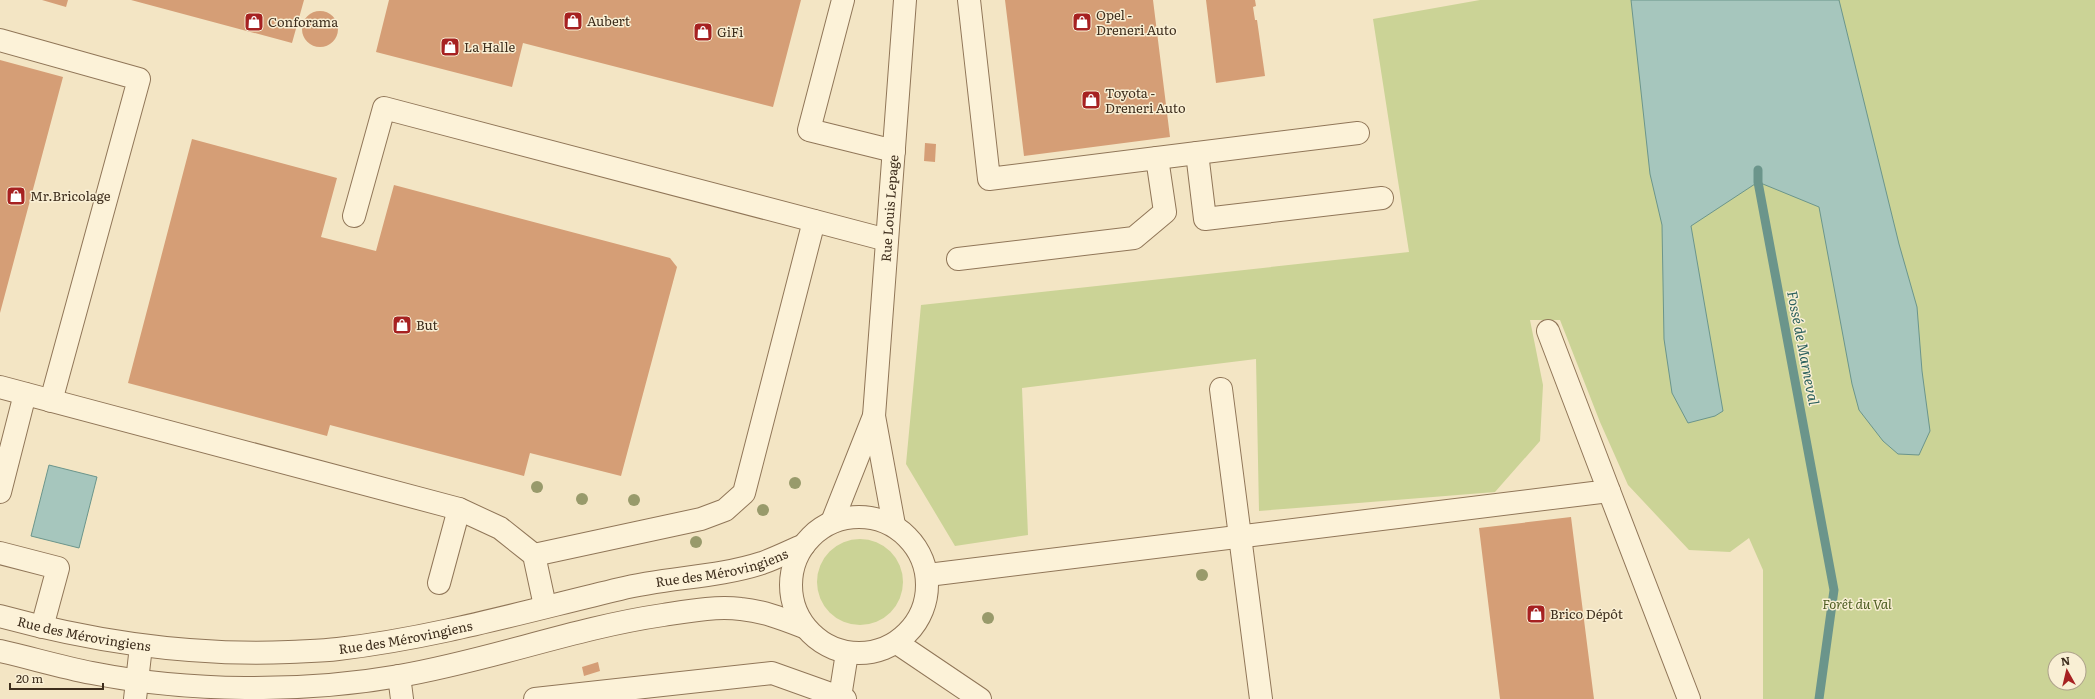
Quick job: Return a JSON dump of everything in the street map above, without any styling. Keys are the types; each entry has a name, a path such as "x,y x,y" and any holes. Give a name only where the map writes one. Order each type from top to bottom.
{"street":[{"path":"843,0 809,130 894,151"},
{"name":"Rue Louis Lepage","path":"894,526 874,416 906,0"},
{"path":"969,0 990,180 1358,133"},
{"path":"0,40 138,79 51,401"},
{"path":"354,216 384,108 887,240"},
{"path":"1197,153 1205,219 1382,198"},
{"path":"958,259 1134,238 1165,212 1157,158"},
{"path":"534,554 701,519 725,510 744,493 814,221"},
{"path":"1548,331 1689,699"},
{"path":"0,387 459,509 500,528 534,554 545,606"},
{"path":"1221,389 1261,699"},
{"path":"0,492 25,394"},
{"name":"Rue Louis Lepage","path":"832,522 874,416"},
{"path":"928,575 1609,491"},
{"path":"439,583 459,509"},
{"path":"863,517 879,519 894,526 910,538 921,555 928,575 928,595 922,614 912,630 897,643 881,651 864,654 847,653 830,648 816,639 804,627 794,607 790,586 794,565 804,545 816,532 832,522 848,518 863,517"},
{"name":"Rue des Mérovingiens","path":"0,616 42,627 141,646 193,652 248,654 336,649 398,641 460,628 625,587 735,570 762,563 804,545"},
{"path":"0,553 58,568 42,627"},
{"path":"0,651 92,673 137,689 248,688 339,684 399,676 632,620 710,608 741,609 768,613 804,627"},
{"path":"897,643 980,699"},
{"path":"137,689 141,646"},
{"path":"535,699 772,673 843,698 847,653"},
{"path":"399,676 402,699"}],"green space":[{"name":"Forêt du Val","path":"1480,0 2095,0 2095,699 1763,699 1763,570 1749,538 1730,552 1689,550 1628,485 1600,422 1560,320 1530,320 1543,385 1540,441 1495,492 1259,511 1256,359 1022,388 1028,535 955,546 906,464 921,305 1409,252 1373,19"},
{"path":"860,539 876,542 884,546 896,558 900,566 903,582 900,598 896,606 884,618 876,622 860,625 844,622 836,618 824,606 820,598 817,582 820,566 824,558 836,546 844,542"}],"water":[{"path":"1631,0 1839,0 1899,244 1917,307 1922,371 1930,431 1919,455 1898,454 1883,441 1859,410 1852,384 1819,207 1758,182 1691,226 1723,411 1715,416 1688,423 1672,393 1664,339 1662,225 1650,174"},
{"path":"49,465 97,477 79,548 31,536"}],"building":[{"path":"42,0 68,0 66,7"},
{"name":"Conforama","path":"131,0 304,0 292,43"},
{"path":"389,0 801,0 773,107 523,43 512,87 376,52"},
{"name":"Toyota - Dreneri Auto","path":"1005,0 1153,0 1170,137 1024,156"},
{"path":"1206,0 1255,0 1256,6 1253,7 1255,20 1257,20 1265,76 1216,83"},
{"path":"324,11 333,16 337,22 337,36 333,42 324,47 316,47 307,42 303,36 302,25 307,16 313,12"},
{"name":"Mr.Bricolage","path":"0,60 63,77 0,313"},
{"name":"But","path":"192,139 337,178 321,237 376,251 394,185 670,258 677,267 621,476 530,453 524,476 330,425 327,436 128,383"},
{"path":"925,143 936,144 935,162 924,161"},
{"name":"Brico Dépôt","path":"1571,517 1594,699 1500,699 1479,528"},
{"path":"598,662 600,671 584,676 582,667"}],"waterway":[{"name":"Fossé de Marneval","path":"1758,170 1758,182 1834,590 1819,699"}],"place":[{"name":"Aubert","path":"573,21"},
{"name":"Conforama","path":"254,22"},
{"name":"Opel - Dreneri Auto","path":"1082,22"},
{"name":"GiFi","path":"703,32"},
{"name":"La Halle","path":"450,47"},
{"name":"Toyota - Dreneri Auto","path":"1091,100"},
{"name":"Mr.Bricolage","path":"16,196"},
{"name":"But","path":"402,325"},
{"name":"Brico Dépôt","path":"1536,614"}]}
